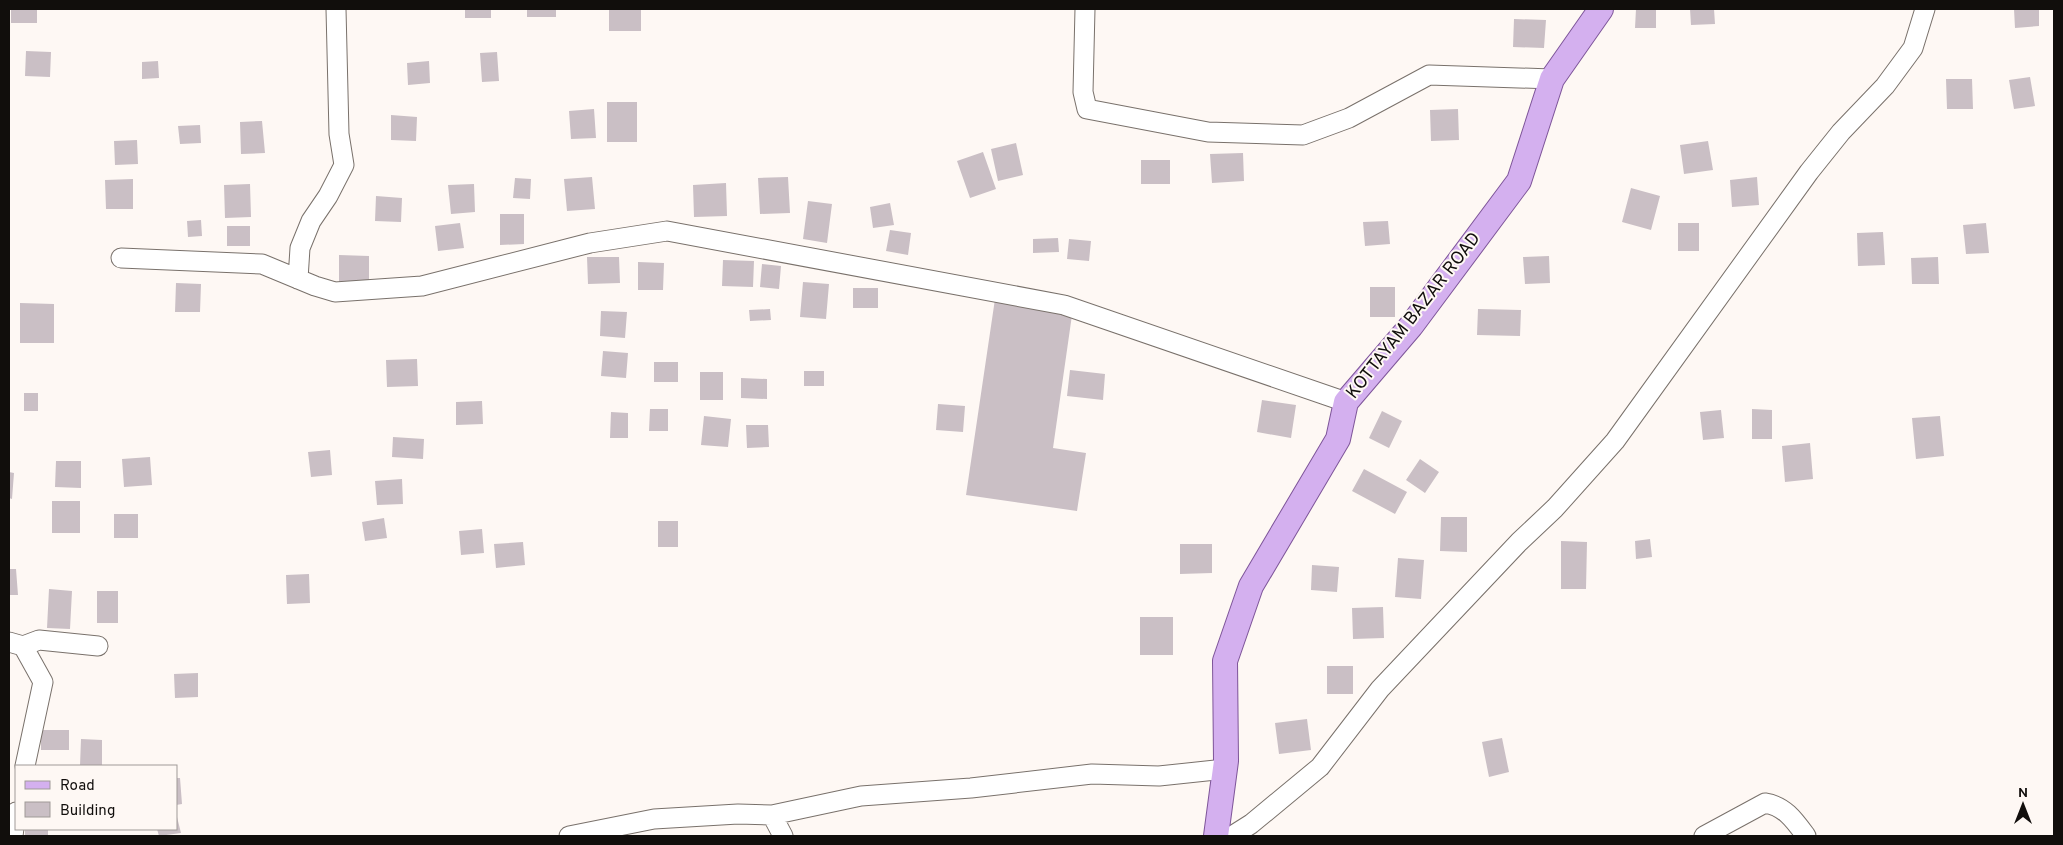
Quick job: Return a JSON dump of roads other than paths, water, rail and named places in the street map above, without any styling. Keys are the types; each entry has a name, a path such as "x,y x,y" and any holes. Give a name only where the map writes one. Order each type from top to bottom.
{"main road":[{"name":"KOTTAYAM BAZAR ROAD","path":"1216,836 1225,769 1225,661 1251,586 1338,439 1346,402 1411,326 1519,180 1552,79 1601,9"}],"street":[{"path":"298,279 300,248 311,221 328,196 344,165 339,134 336,9"},
{"path":"1086,9 1083,92 1088,109 1208,132 1303,135 1349,118 1429,75 1552,79"},
{"path":"1232,836 1254,830 1320,767 1380,689 1519,542 1556,508 1614,441 1809,172 1841,132 1885,86 1913,48 1925,9"},
{"path":"120,258 262,264 335,292 422,286 590,242 667,230 1064,305 1346,402"},
{"path":"25,765 43,682 16,644 39,640 98,646"},
{"path":"569,836 654,820 738,814 772,815 860,796 971,788 1092,774 1159,776 1225,769"},
{"path":"1704,836 1765,803 1776,805 1791,815 1806,836"},
{"path":"772,815 783,836"},
{"path":"13,836 15,820"}]}
